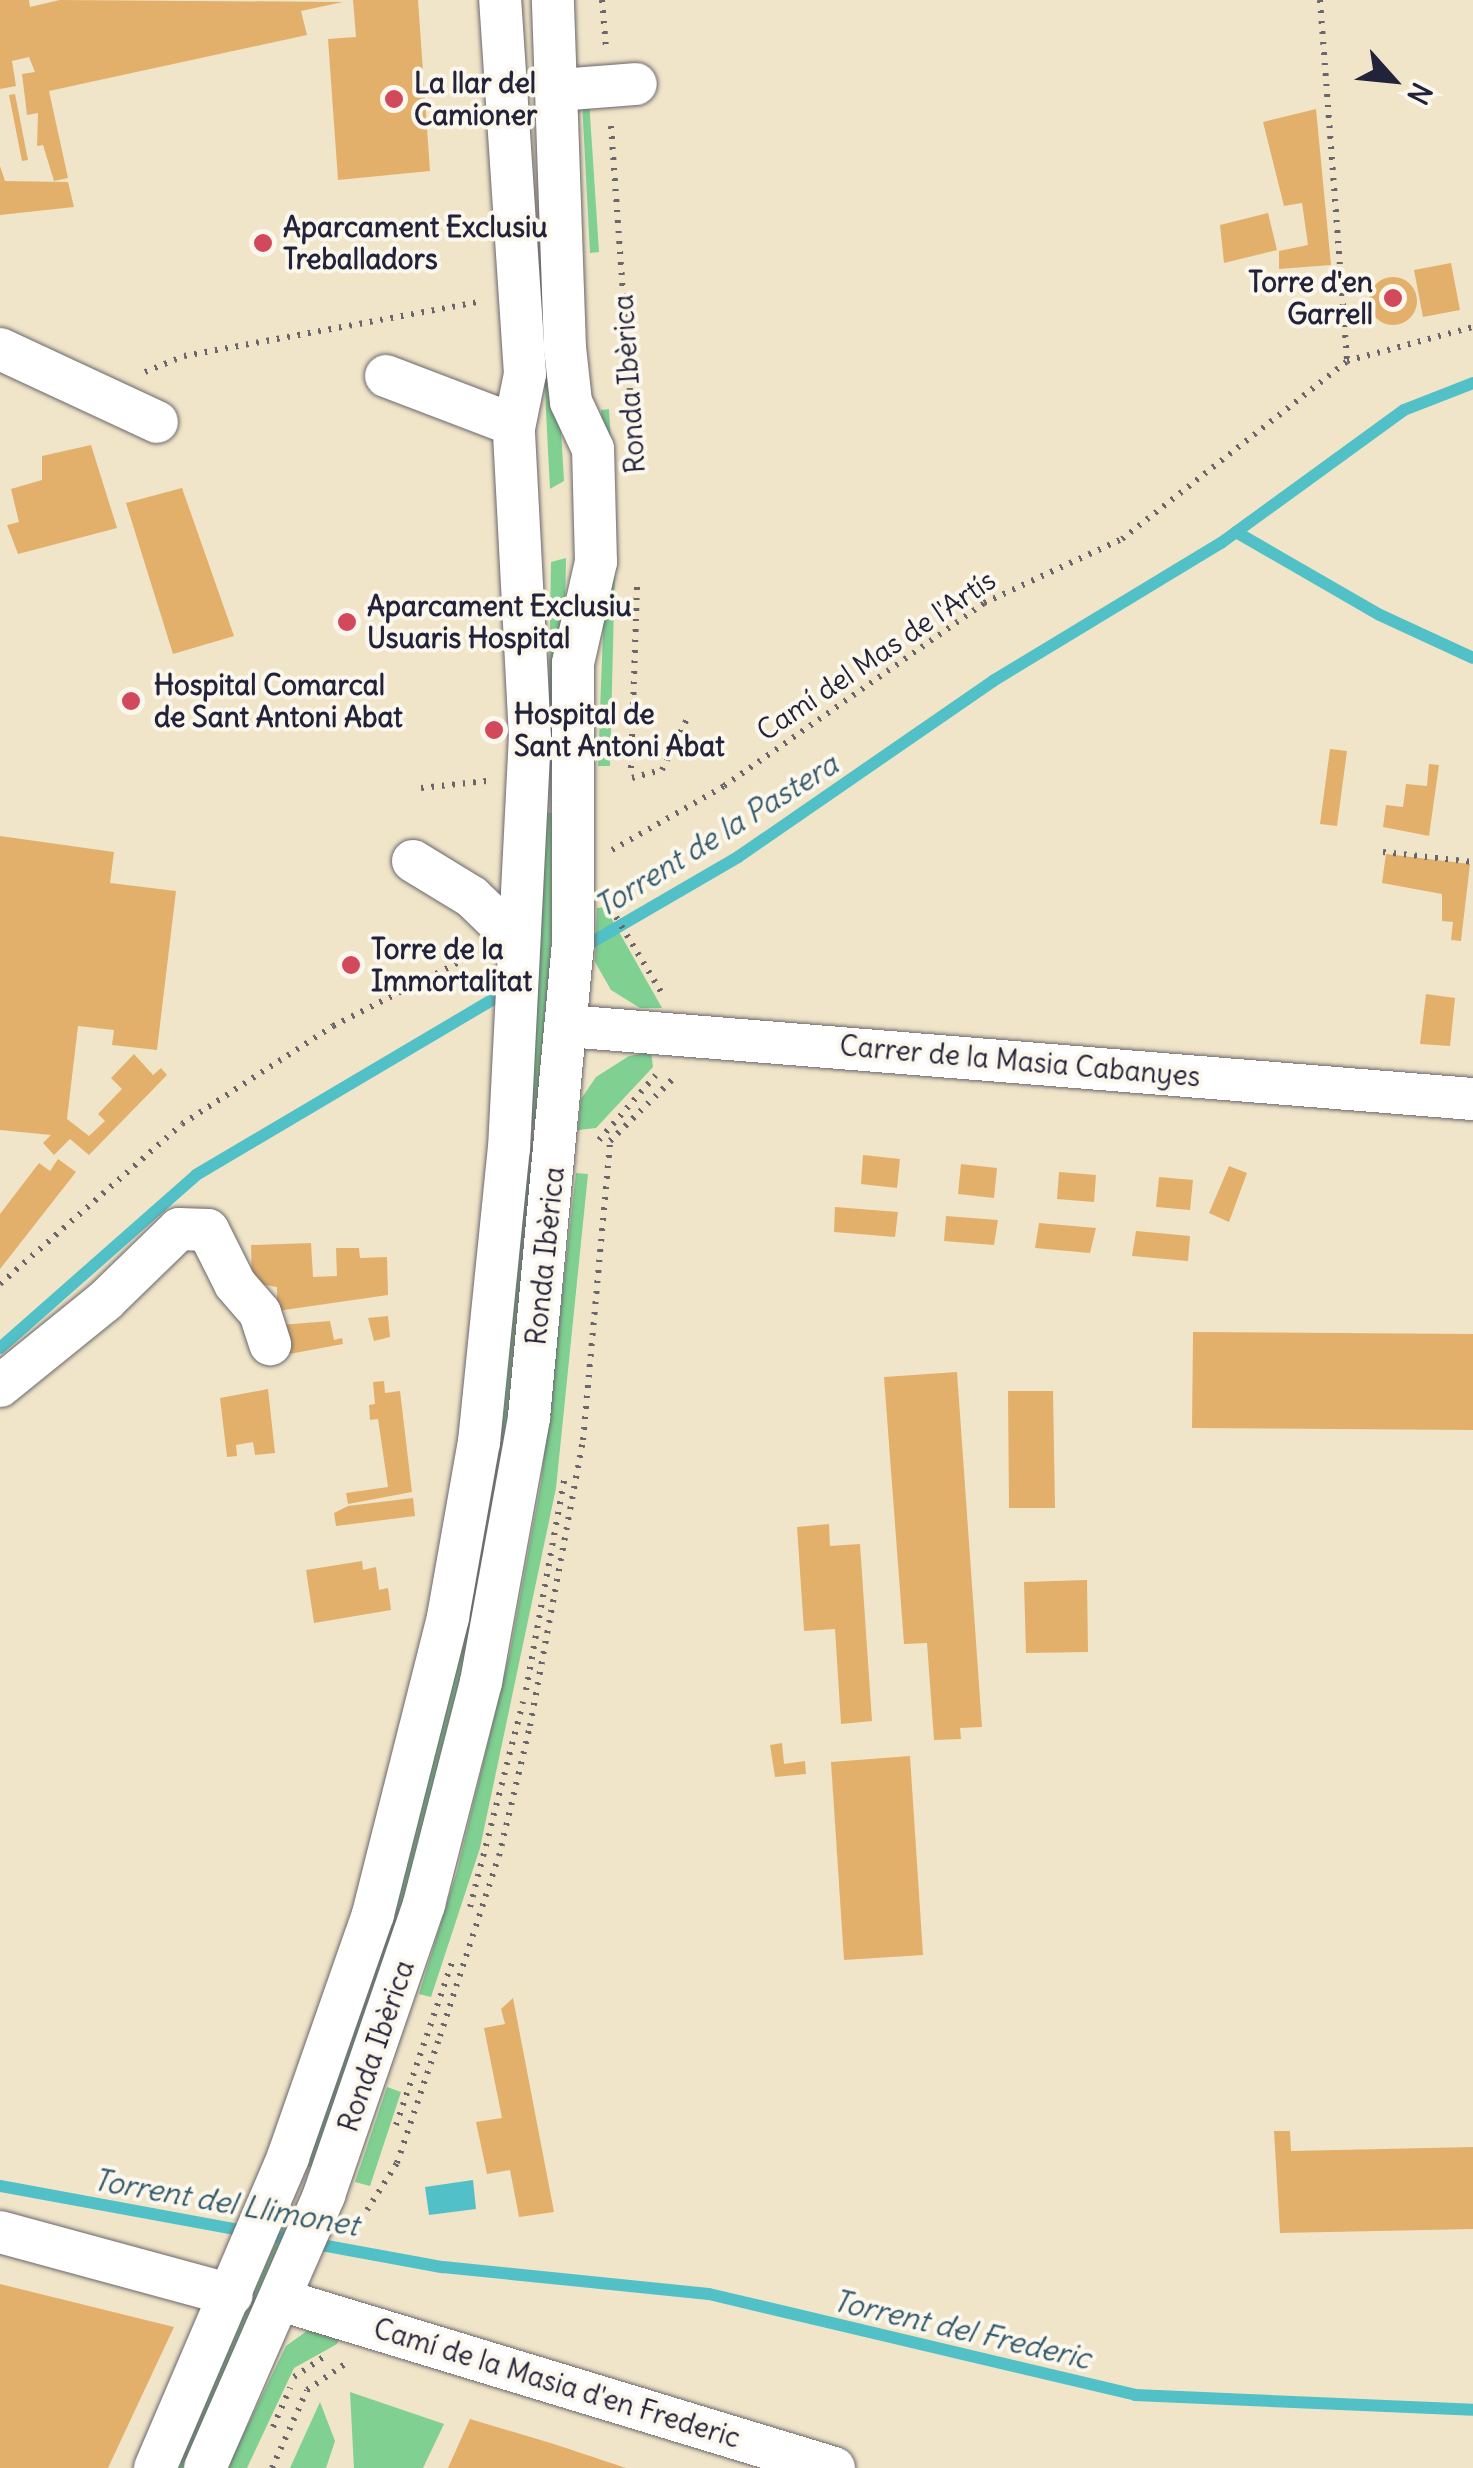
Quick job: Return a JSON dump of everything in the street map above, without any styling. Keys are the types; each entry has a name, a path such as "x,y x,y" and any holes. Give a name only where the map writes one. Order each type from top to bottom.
{"street":[{"name":"Ronda Ibèrica","path":"155,2468 232,2295 373,1914 448,1616 479,1442 509,1149 529,759 498,419 525,374 500,0"},
{"name":"Ronda Ibèrica","path":"205,2468 281,2300 391,2006 481,1682 529,1417 567,1026 578,838 573,663 596,562 593,449 571,402 565,348 553,0"},
{"path":"559,90 622,85"},
{"path":"0,349 158,422"},
{"path":"386,376 498,419"},
{"path":"508,530 593,512"},
{"path":"413,861 472,898 500,924"},
{"name":"Carrer de la Masia Cabanyes","path":"567,1026 1473,1099"},
{"path":"0,1386 179,1229 208,1230 234,1284 260,1314 270,1344"},
{"path":"0,2232 232,2295"},
{"name":"Camí de la Masia d'en Frederic","path":"281,2300 821,2466"}],"path":[{"name":"Ronda Ibèrica","path":"602,0 622,85 634,444"},
{"path":"1320,0 1347,361"},
{"path":"92,392 184,356 452,304"},
{"name":"Camí del Mas de l'Artís","path":"611,850 724,786 984,602 1122,539 1347,361 1473,327"},
{"path":"631,768 636,570"},
{"path":"632,778 662,770 688,717"},
{"path":"421,788 487,781"},
{"path":"1384,852 1473,862"},
{"path":"0,1284 182,1124 333,1026 470,961 500,924"},
{"path":"272,2468 307,2390 345,2364"}],"green space":[{"path":"589,100 599,252 590,253 582,101"},
{"path":"554,313 564,481 550,489 541,314"},
{"path":"609,409 616,527 610,766 598,766 607,525 601,410"},
{"path":"566,558 562,765 548,766 551,562"},
{"path":"546,813 558,813 554,907 539,1125 529,1126"},
{"path":"605,907 662,1008 640,1008 611,990 595,962 597,908"},
{"path":"651,1052 653,1067 596,1128 578,1130 581,1099 596,1077 629,1056"},
{"path":"528,1167 537,1167 513,1383 468,1656 425,1835 313,2168 307,2166"},
{"path":"576,1173 588,1174 556,1488 480,1848 431,1997 419,1994 457,1871 510,1652 541,1482"},
{"path":"387,2087 401,2092 370,2186 355,2182"},
{"path":"292,2205 301,2207 185,2468 176,2468"},
{"path":"311,2328 340,2337 337,2344 294,2368 247,2468 227,2468 286,2346"},
{"path":"350,2392 444,2424 423,2468 354,2468"},
{"path":"320,2402 335,2441 326,2468 290,2468"}],"water":[{"path":"473,2180 476,2209 429,2215 425,2187"}],"building":[{"path":"0,0 29,0 30,7 60,0 343,2 301,11 307,35 49,91 68,178 54,181 43,145 37,146 38,113 27,115 22,74 35,72 29,57 12,61 16,86 0,89"},
{"path":"353,0 418,0 430,171 338,180 328,39 356,37"},
{"path":"15,94 28,160 22,161 9,95"},
{"path":"1316,109 1331,265 1279,269 1279,251 1308,245 1302,203 1284,206 1263,122"},
{"path":"0,166 5,181 68,182 74,207 0,215"},
{"path":"1268,213 1277,250 1224,263 1220,225"},
{"path":"1451,263 1460,310 1423,317 1414,270"},
{"name":"Torre d'en Garrell","path":"1393,277 1410,284 1417,301 1410,318 1393,325 1376,318 1369,301 1376,284"},
{"path":"91,445 117,528 18,554 7,525 19,522 11,489 42,480 42,456"},
{"path":"182,488 234,636 173,654 126,503"},
{"path":"1330,749 1347,751 1337,826 1320,824"},
{"path":"1429,764 1439,765 1429,836 1383,827 1386,805 1403,807 1406,784 1427,786"},
{"path":"0,836 114,852 110,883 176,891 157,1050 112,1045 114,1030 78,1026 67,1119 89,1136 105,1121 98,1114 122,1089 111,1078 134,1054 153,1075 161,1068 167,1075 89,1155 70,1139 54,1155 43,1143 51,1135 0,1130"},
{"path":"1386,854 1470,864 1461,941 1451,940 1453,922 1442,921 1442,894 1382,883"},
{"path":"1426,994 1455,998 1450,1046 1420,1044"},
{"path":"863,1155 900,1159 897,1188 861,1184"},
{"path":"58,1159 76,1172 0,1269 0,1214 39,1163 50,1171"},
{"path":"961,1164 997,1168 994,1198 958,1194"},
{"path":"1229,1166 1247,1173 1229,1222 1209,1213"},
{"path":"1059,1172 1096,1175 1094,1202 1057,1199"},
{"path":"1159,1177 1193,1180 1190,1210 1156,1207"},
{"path":"835,1207 898,1212 895,1237 834,1232"},
{"path":"946,1216 998,1220 994,1245 944,1241"},
{"path":"1039,1223 1096,1228 1090,1253 1035,1248"},
{"path":"1136,1231 1190,1236 1188,1261 1132,1256"},
{"path":"311,1243 313,1277 337,1276 336,1248 359,1248 360,1258 387,1257 388,1295 277,1311 277,1287 252,1283 251,1245"},
{"path":"388,1316 390,1337 374,1341 368,1318"},
{"path":"330,1321 334,1340 342,1338 343,1344 284,1355 281,1325"},
{"path":"1193,1332 1473,1334 1473,1430 1192,1428"},
{"path":"957,1372 982,1727 960,1728 961,1739 934,1740 927,1643 904,1644 884,1377"},
{"path":"384,1381 385,1393 400,1391 412,1492 348,1504 346,1493 388,1487 378,1419 370,1420 369,1405 375,1404 373,1382"},
{"path":"268,1389 275,1453 255,1455 253,1442 236,1445 237,1456 227,1457 220,1398"},
{"path":"1008,1391 1053,1391 1055,1508 1009,1508"},
{"path":"413,1498 415,1516 336,1526 334,1513 348,1506"},
{"path":"829,1524 830,1546 860,1544 872,1721 841,1724 835,1629 804,1631 797,1527"},
{"path":"362,1561 363,1570 376,1567 379,1590 388,1588 391,1610 314,1623 306,1570"},
{"path":"1087,1580 1088,1652 1026,1653 1024,1582"},
{"path":"782,1743 784,1764 805,1761 806,1774 775,1777 770,1745"},
{"path":"910,1756 923,1955 844,1960 831,1762"},
{"path":"513,1998 554,2212 519,2217 510,2170 487,2174 476,2122 502,2118 484,2028 505,2024 501,2009"},
{"path":"1274,2131 1290,2131 1291,2151 1473,2147 1473,2229 1280,2233"},
{"path":"0,2284 174,2327 108,2468 0,2468"},
{"path":"470,2419 557,2445 626,2468 448,2468"}],"waterway":[{"name":"Torrent de la Pastera","path":"580,949 738,857 993,681 1221,543 1404,410 1473,383"},
{"path":"1236,532 1380,615 1473,658"},
{"name":"Torrent de la Pastera","path":"0,1348 196,1175 507,991"},
{"name":"Torrent del Frederic","path":"0,2186 443,2267 709,2294 1135,2395 1473,2410"}],"place":[{"name":"La llar del Camioner","path":"394,99"},
{"name":"Aparcament Exclusiu Treballadors","path":"263,243"},
{"name":"Torre d'en Garrell","path":"1393,298"},
{"name":"Aparcament Exclusiu Usuaris Hospital","path":"347,622"},
{"name":"Hospital Comarcal de Sant Antoni Abat","path":"131,701"},
{"name":"Hospital de Sant Antoni Abat","path":"494,730"},
{"name":"Torre de la Immortalitat","path":"351,965"}],"water label":[{"name":"Torrent del Llimonet","path":"226,2202"}]}
